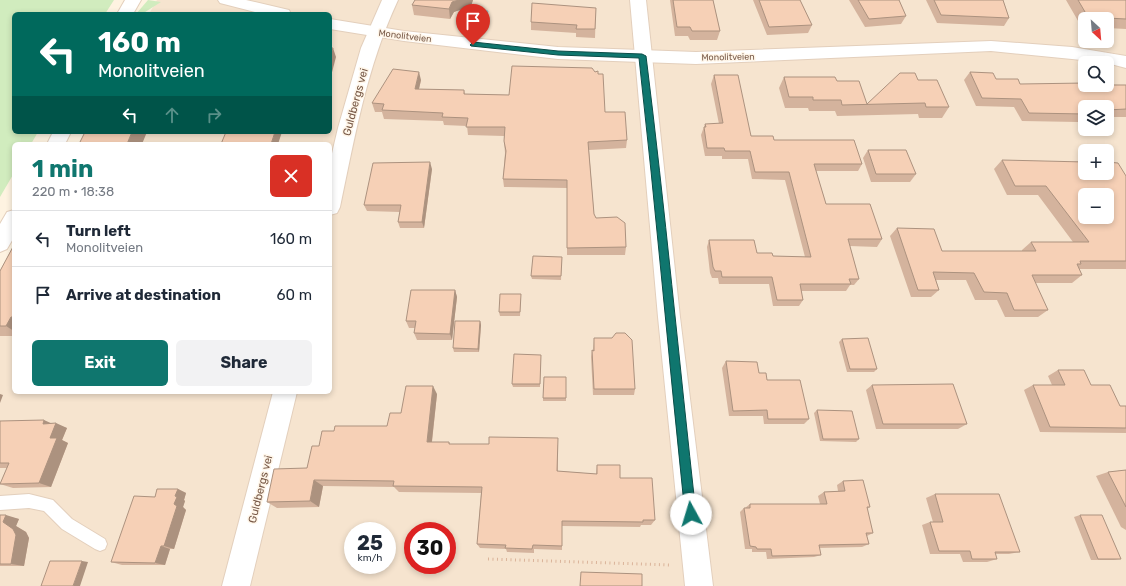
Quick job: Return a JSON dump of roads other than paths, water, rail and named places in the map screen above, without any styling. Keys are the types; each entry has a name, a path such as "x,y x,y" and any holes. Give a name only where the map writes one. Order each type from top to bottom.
{"street":[{"path":"126,12 132,0"},
{"path":"226,0 275,12"},
{"name":"Guldbergs vei","path":"332,198 350,116 375,32 390,0"},
{"path":"638,0 642,56 658,188 669,317 698,576"},
{"name":"Monolitveien","path":"332,24 375,32 558,53 696,58 776,56 991,46 1072,53 1126,62"},
{"path":"0,243 12,222"},
{"name":"Guldbergs vei","path":"236,586 284,394"}],"lane":[{"path":"0,503 29,501 48,505 67,524 100,544"}],"water":[{"path":"461,8 488,11 486,18 458,15"}]}
